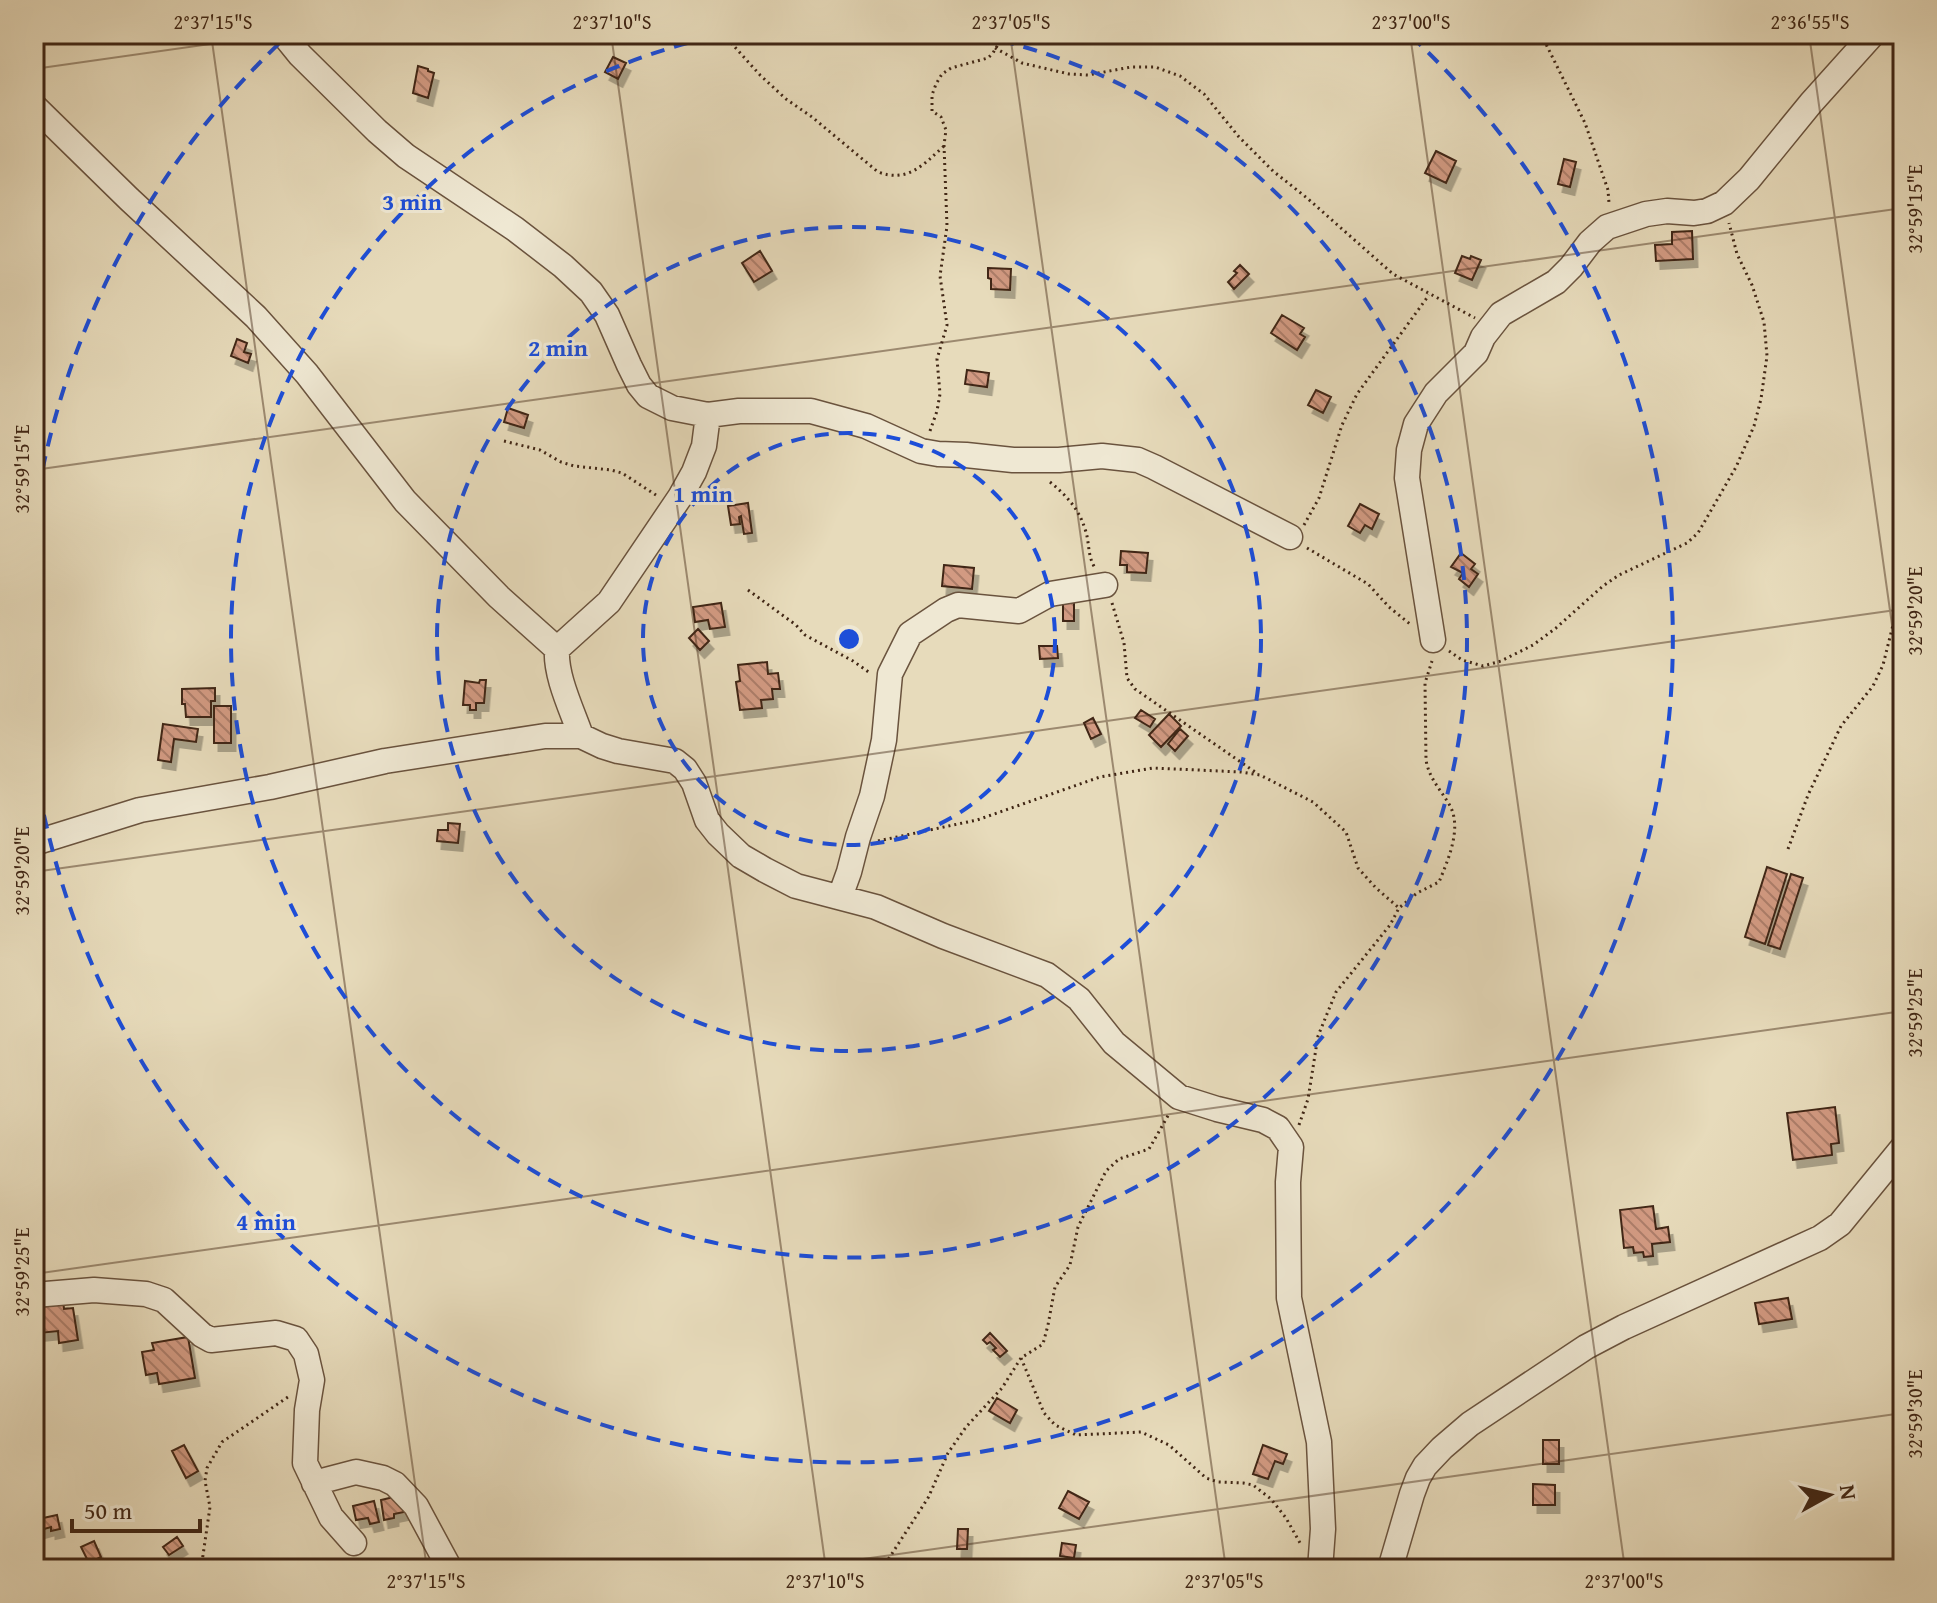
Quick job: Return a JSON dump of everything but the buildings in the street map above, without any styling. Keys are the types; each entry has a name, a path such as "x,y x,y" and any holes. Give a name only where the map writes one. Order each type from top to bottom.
{"street":[{"path":"283,34 300,55 406,156 515,229 591,292 607,315 639,385 648,396 672,408 708,415 739,411 811,411 866,426 921,451 938,454 1013,460 1102,456 1138,460 1290,537"},
{"path":"1437,642 1407,478 1409,450 1416,424 1436,393 1476,353 1490,326 1501,314 1556,282 1607,227 1646,214 1667,211 1694,213 1724,203 1749,179 1873,34"},
{"path":"34,106 256,317 307,374 405,501 499,597 557,649"},
{"path":"581,736 559,673 557,649 609,602 674,505 694,472 704,446 708,415"},
{"path":"840,897 872,796 884,740 890,674 910,634 958,605 1019,611 1050,594 1105,585"},
{"path":"34,843 140,810 270,787 385,761 545,736 581,736 618,751 675,761 694,783 707,820 741,856 796,886 876,907 1047,975 1079,999 1114,1043 1179,1097 1263,1120 1278,1128 1291,1147 1288,1182 1289,1298 1319,1442 1323,1529 1320,1569"},
{"path":"1390,1569 1418,1478 1442,1448 1470,1424 1586,1347 1820,1238 1840,1224 1903,1147"},
{"path":"34,1295 94,1290 146,1294 164,1300 211,1340 276,1333 296,1339 306,1354 312,1380 307,1410 305,1463 331,1517 354,1543"},
{"path":"314,1483 356,1472 395,1484 416,1506 450,1569"}],"path":[{"path":"723,34 786,99 878,172 889,176 907,173 923,164 944,145"},
{"path":"921,451 937,411 940,394 937,359 947,325 940,276 947,226 946,130 941,117 932,111 932,95 942,74 951,68 988,58 1004,34"},
{"path":"1541,34 1585,123 1596,153 1608,190 1607,227"},
{"path":"995,48 1022,63 1069,74 1088,75 1131,67 1155,67 1180,76 1204,94 1239,137 1273,171 1393,274 1490,326"},
{"path":"1429,295 1357,394 1342,425 1319,498 1303,527 1290,537 1368,584 1389,607 1462,660 1483,666 1533,645 1619,575 1687,543 1698,533 1736,467 1754,426 1767,356 1764,322 1752,285 1737,254 1724,203"},
{"path":"504,441 540,450 574,466 622,473 674,505"},
{"path":"1050,481 1072,501 1085,529 1088,554 1113,604 1124,643 1127,678 1135,689 1260,775 1313,802 1346,832 1358,868 1399,908"},
{"path":"1788,849 1808,795 1841,726 1873,686 1883,665 1896,613 1895,530 1903,502"},
{"path":"748,590 805,635 853,661 889,688"},
{"path":"1291,1147 1308,1099 1318,1036 1336,992 1390,925 1399,908 1417,893 1439,882 1455,831 1455,815 1428,771 1426,760 1425,683 1437,642"},
{"path":"856,846 977,820 1100,777 1153,768 1260,775"},
{"path":"882,1569 928,1498 948,1453 966,1427 1002,1388 1021,1358 1043,1344 1055,1287 1070,1265 1078,1227 1106,1171 1119,1159 1149,1149 1179,1097"},
{"path":"1021,1358 1044,1413 1055,1425 1076,1435 1141,1432 1169,1445 1206,1478 1253,1485 1271,1499 1301,1544"},
{"path":"201,1569 210,1507 205,1481 207,1468 222,1442 286,1398"}]}
